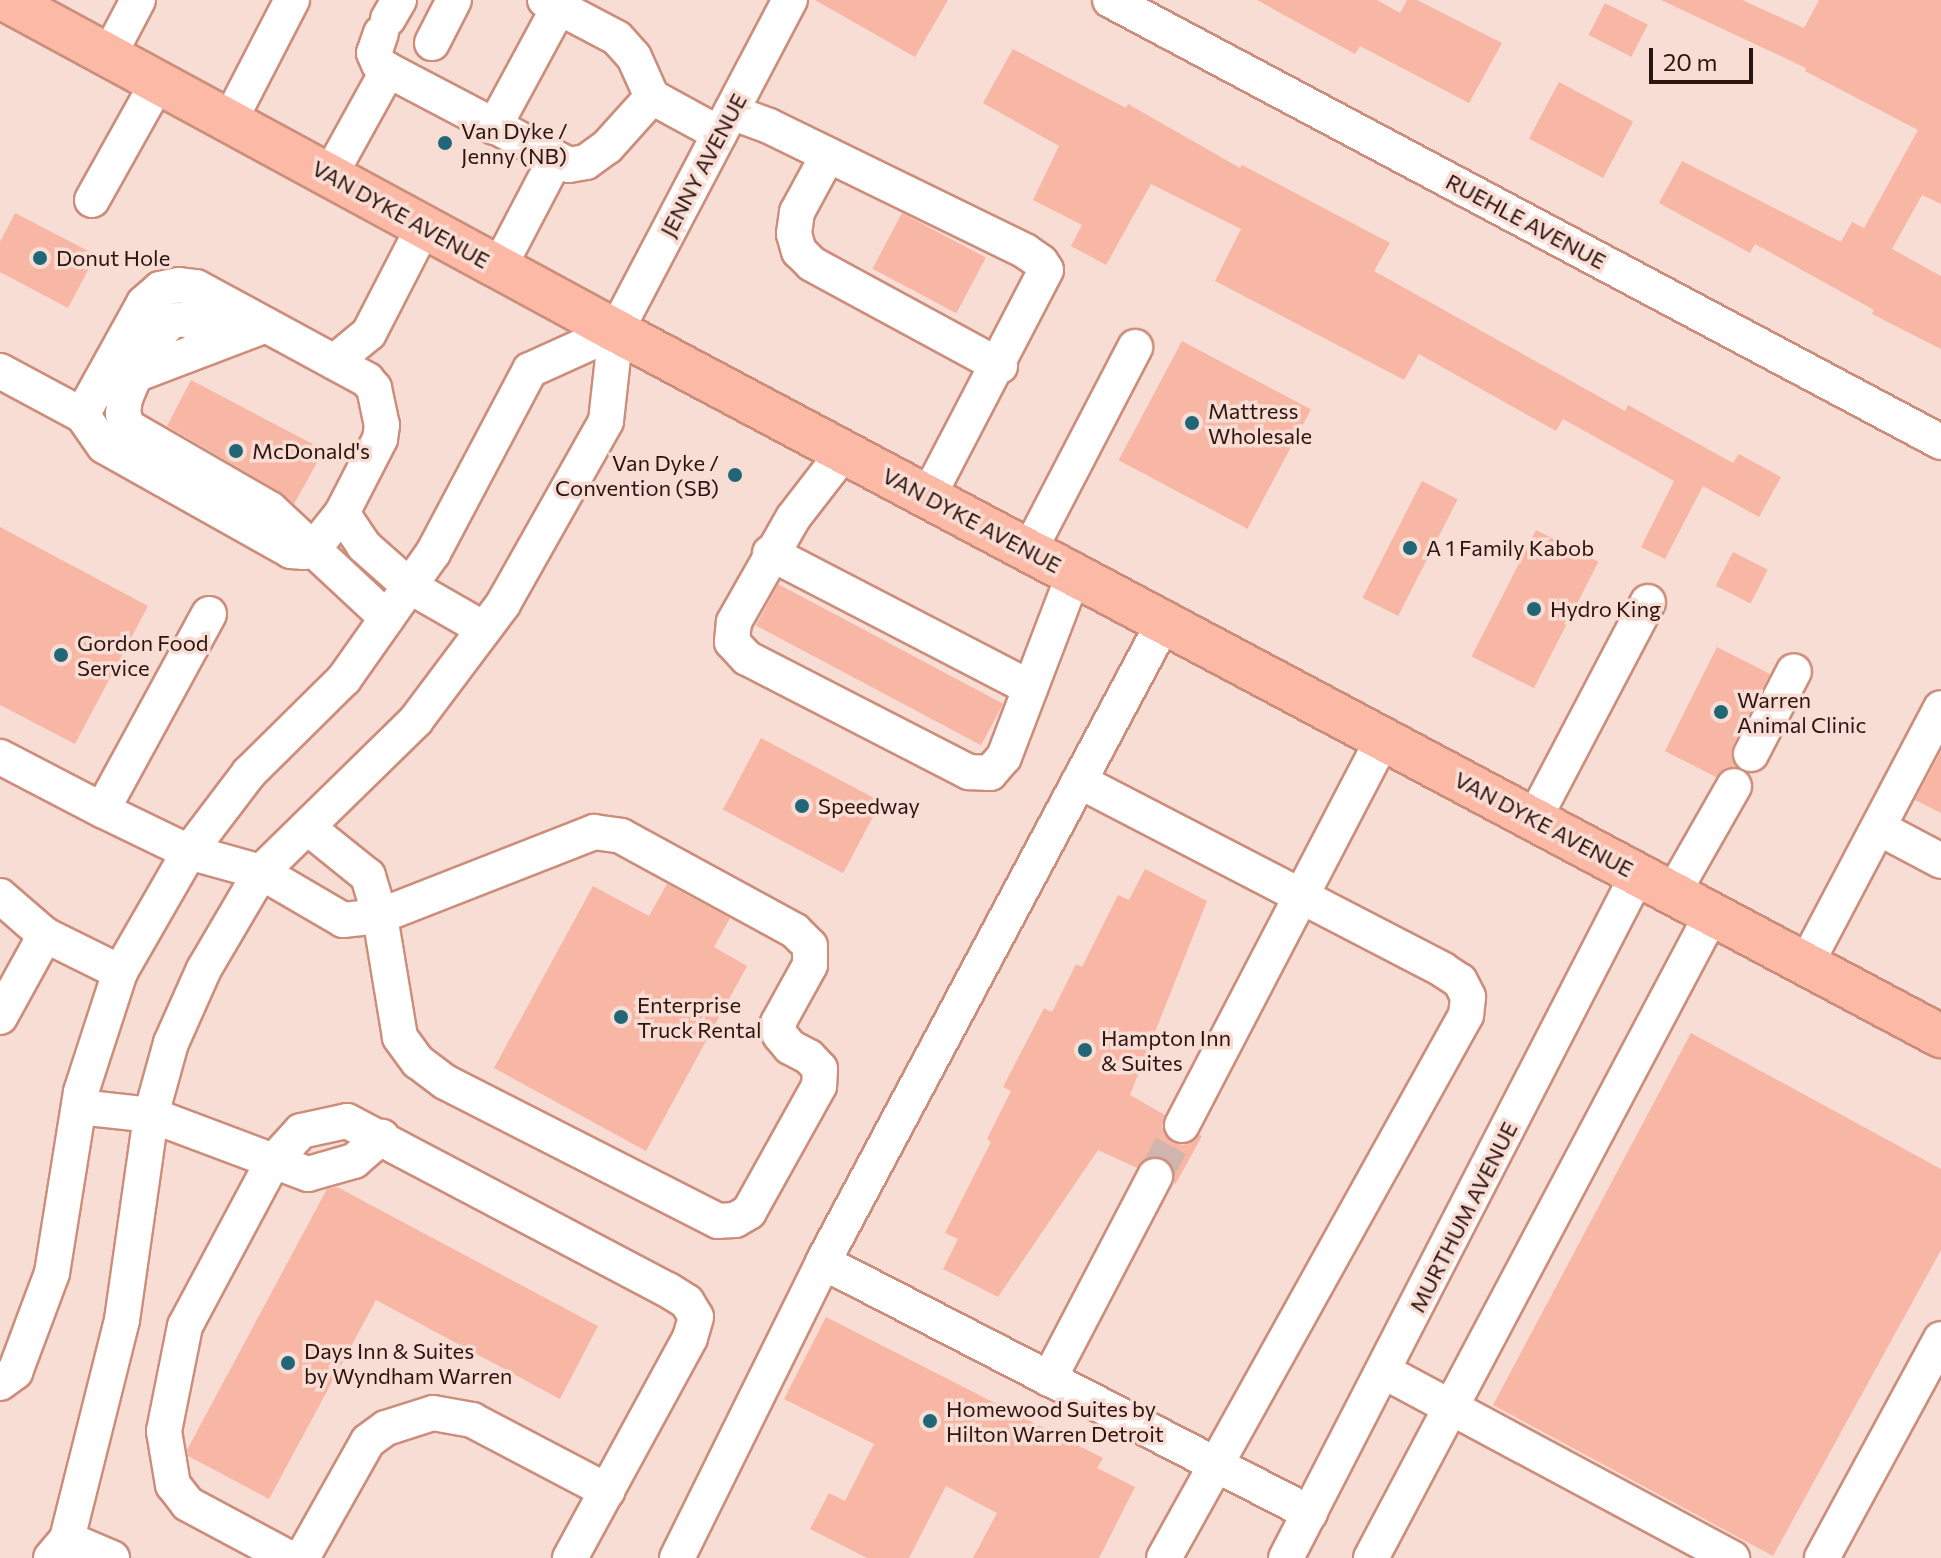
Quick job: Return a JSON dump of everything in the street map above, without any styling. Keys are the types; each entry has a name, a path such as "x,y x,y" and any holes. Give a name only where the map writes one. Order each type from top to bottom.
{"main road":[{"name":"VAN DYKE AVENUE","path":"6,0 616,331 1941,1036"}],"street":[{"path":"109,55 138,0"},
{"path":"230,120 292,0"},
{"path":"330,175 414,63 454,0"},
{"name":"JENNY AVENUE","path":"616,331 790,0"},
{"name":"RUEHLE AVENUE","path":"1110,0 1941,442"},
{"path":"494,127 552,4 617,38 634,57 652,97 725,123 769,126 1041,262 1046,270 1044,279 928,497"},
{"path":"389,17 374,53 379,64 414,63 494,127 569,165 586,162 607,147 652,97"},
{"path":"92,200 158,82"},
{"path":"828,155 797,212 794,234 799,251 812,264 1000,366"},
{"path":"499,267 555,160"},
{"path":"334,362 369,333 424,226"},
{"path":"0,371 82,415 104,446 291,551 304,552 315,547 342,513 380,439 382,425 374,388 367,380 196,287 160,289 144,303 82,415"},
{"path":"266,325 135,375 125,398 123,414 128,427 270,509 315,547 387,618"},
{"path":"0,1383 15,1372 52,1273 79,1107 120,972 189,852 249,773 344,679 433,553 530,370 616,331"},
{"path":"112,1558 59,1548 122,1320 151,1115 171,1043 199,981 261,872 416,720 503,604 606,421 616,331"},
{"path":"1029,551 1135,347"},
{"path":"844,452 770,553 734,622 732,642 747,658 969,772 990,773 1004,757 1074,574"},
{"path":"342,513 364,546 409,586 484,629"},
{"path":"770,553 1030,688"},
{"path":"1534,819 1648,602"},
{"path":"102,810 209,614"},
{"path":"677,1558 823,1262 1164,622"},
{"path":"1751,754 1794,671"},
{"path":"1806,964 1941,708"},
{"path":"1182,1125 1383,739"},
{"path":"0,757 189,852 261,872 343,920 380,916 594,832 621,836 795,931 810,946 810,965 778,1023 780,1035 820,1069 819,1086 749,1212 735,1220 718,1221 445,1082 418,1062 400,1037 380,916 368,876 307,827"},
{"path":"1079,781 1460,981 1468,997 1466,1015 1164,1558"},
{"name":"MURTHUM AVENUE","path":"1292,1556 1310,1513 1385,1372 1656,884 1734,786"},
{"path":"1879,828 1941,861"},
{"path":"0,896 45,935 120,972"},
{"path":"1371,1558 1712,914"},
{"path":"0,1017 45,935"},
{"path":"79,1107 151,1115 272,1163"},
{"path":"289,1558 188,1504 173,1485 164,1431 185,1326 272,1163 301,1131 347,1121 668,1290 687,1302 696,1317 690,1338 570,1558"},
{"path":"1049,1379 1155,1176"},
{"path":"823,1262 1310,1513"},
{"path":"1822,1558 1941,1339"},
{"path":"1385,1372 1732,1558"},
{"path":"302,1558 368,1441 386,1428 433,1413 472,1420 607,1491"}],"building":[{"path":"815,0 948,0 915,57"},
{"path":"1257,0 1377,0 1400,13 1407,0 1417,0 1502,43 1469,103 1360,46 1355,54"},
{"path":"1661,0 1742,0 1804,28 1819,0 1941,0 1941,204 1922,195 1892,249 1941,276 1941,349 1872,314 1874,310 1755,244 1750,253 1659,203 1682,161 1841,242 1852,222 1864,228 1918,130 1805,71 1806,68"},
{"path":"1605,3 1648,25 1631,57 1589,35"},
{"path":"1013,49 1126,108 1128,104 1240,168 1242,165 1390,243 1374,271 1625,411 1628,405 1733,463 1739,454 1781,477 1759,517 1703,486 1665,559 1641,547 1674,481 1563,419 1556,431 1419,354 1404,380 1215,281 1241,229 1151,184 1106,265 1071,246 1082,225 1033,200 1059,146 983,103"},
{"path":"1559,82 1633,121 1603,178 1529,139"},
{"path":"15,213 96,255 68,308 0,272 0,242"},
{"path":"902,213 986,258 956,313 872,269"},
{"name":"Mattress Wholesale","path":"1182,341 1311,410 1248,529 1119,460"},
{"path":"191,380 324,450 294,504 280,492 167,426"},
{"name":"A 1 Family Kabob","path":"1422,481 1458,499 1398,616 1363,598"},
{"name":"Gordon Food Service","path":"0,527 148,606 75,744 0,705"},
{"name":"Hydro King","path":"1536,530 1598,562 1534,688 1472,657"},
{"path":"1733,552 1768,570 1750,604 1716,586"},
{"path":"778,584 1003,704 981,745 756,625"},
{"name":"Warren Animal Clinic","path":"1717,647 1770,674 1733,745 1731,756 1736,766 1725,768 1716,777 1665,751"},
{"name":"Speedway","path":"761,738 881,802 843,873 723,810"},
{"path":"1941,751 1941,813 1915,800"},
{"name":"Hampton Inn & Suites","path":"1145,869 1207,901 1130,1095 1165,1115 1162,1127 1172,1142 1184,1145 1202,1136 1175,1185 1172,1166 1164,1158 1145,1159 1137,1168 1098,1150 998,1297 943,1269 958,1239 945,1233 991,1142 987,1139 1011,1091 1003,1087 1044,1008 1052,1012 1076,964 1082,967 1118,895 1129,900"},
{"name":"Enterprise Truck Rental","path":"667,884 730,918 714,947 747,966 646,1151 494,1068 593,886 649,916"},
{"path":"1691,1033 1941,1169 1941,1250 1773,1556 1493,1405"},
{"name":"Days Inn & Suites by Wyndham Warren","path":"337,1187 598,1326 560,1399 376,1300 269,1499 188,1456 187,1450 327,1189"},
{"name":"Homewood Suites by Hilton Warren Detroit","path":"826,1317 1103,1458 1097,1468 1135,1487 1099,1558 973,1558 997,1513 946,1486 909,1558 867,1558 810,1529 829,1493 845,1501 874,1444 784,1399"}],"tunnel":[{"path":"1155,1176 1182,1125"}],"place":[{"name":"Van Dyke / Jenny (NB)","path":"445,143"},
{"name":"Donut Hole","path":"40,258"},
{"name":"Mattress Wholesale","path":"1192,423"},
{"name":"McDonald's","path":"236,451"},
{"name":"Van Dyke / Convention (SB)","path":"735,475"},
{"name":"A 1 Family Kabob","path":"1410,548"},
{"name":"Hydro King","path":"1534,609"},
{"name":"Gordon Food Service","path":"61,655"},
{"name":"Warren Animal Clinic","path":"1721,712"},
{"name":"Speedway","path":"802,806"},
{"name":"Enterprise Truck Rental","path":"621,1017"},
{"name":"Hampton Inn & Suites","path":"1085,1050"},
{"name":"Days Inn & Suites by Wyndham Warren","path":"288,1363"},
{"name":"Homewood Suites by Hilton Warren Detroit","path":"930,1421"}]}
